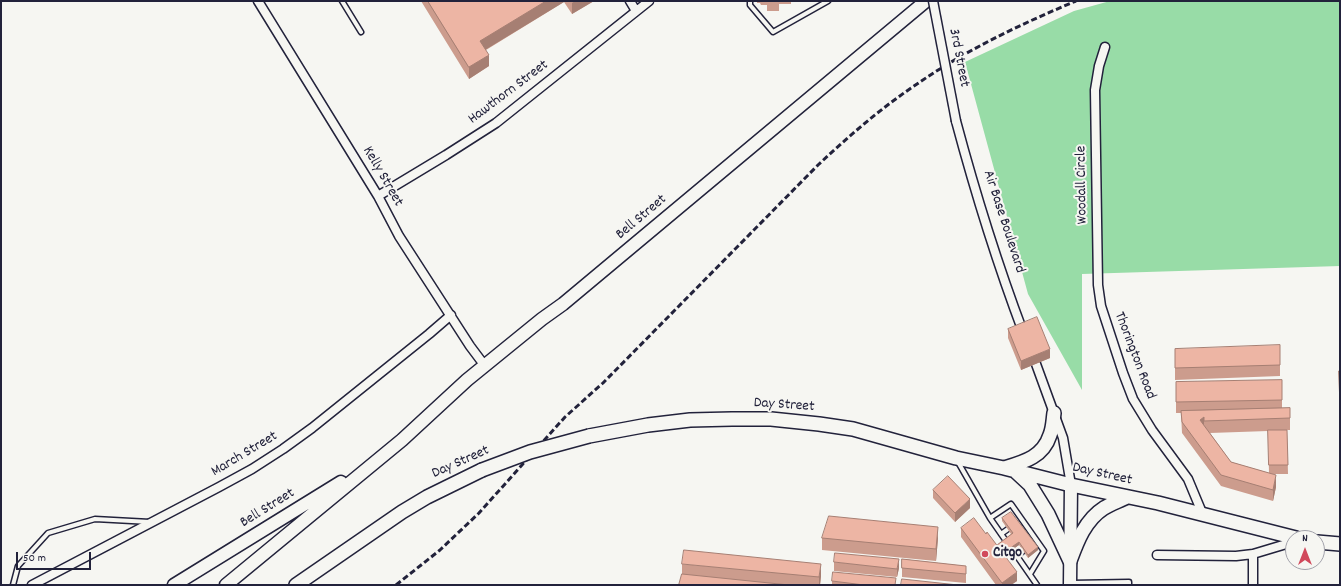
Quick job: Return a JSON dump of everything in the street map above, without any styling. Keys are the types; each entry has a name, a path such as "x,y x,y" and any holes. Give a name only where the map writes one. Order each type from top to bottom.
{"main road":[{"name":"Bell Street","path":"226,585 402,440 467,380 542,318 563,304 926,1"},
{"path":"1054,414 1050,435 1044,448 1034,457 1010,469 1030,485 1048,514 1070,561"},
{"name":"Day Street","path":"296,585 427,496 482,470 536,450 588,436 648,425 690,420 771,420 819,424 853,429 956,458 1010,469 1071,485 1285,535"},
{"name":"Bell Street","path":"174,585 378,459"},
{"path":"1070,584 1071,485"},
{"path":"1070,561 1080,536 1092,518 1104,508 1127,497"},
{"path":"1325,543 1340,544"}],"street":[{"name":"Kelly Street","path":"258,1 378,196 399,236 470,346 485,366"},
{"path":"630,1 636,11"},
{"name":"Hawthorn Street","path":"378,196 496,123 649,1"},
{"name":"3rd Street","path":"933,1 956,121"},
{"name":"Woodall Circle","path":"1097,237 1096,81 1105,46"},
{"name":"Air Base Boulevard","path":"956,121 984,221 1023,332"},
{"name":"Thorington Road","path":"1097,237 1098,286 1101,306 1123,373 1141,412 1188,479 1203,515"},
{"name":"March Street","path":"32,585 239,476 283,449 343,403 451,315"},
{"path":"1036,364 1063,438 1071,485"},
{"path":"1157,555 1236,556 1253,554 1285,544"},
{"path":"1253,554 1253,585"}],"lane":[{"path":"342,1 361,32"},
{"path":"750,1 750,5 773,32 828,1"},
{"path":"956,458 990,518 1006,540"},
{"path":"990,518 1011,504 1022,519 1035,542 1044,551 1030,574"},
{"path":"14,585 18,566 48,533 95,519 151,522"},
{"path":"1017,523 1022,519"},
{"path":"1001,534 1008,529"},
{"path":"1026,534 1030,531"},
{"path":"1012,550 1037,585"},
{"path":"1017,556 1023,551"},
{"path":"1070,584 1129,582 1129,585"}],"green space":[{"path":"1110,1 1340,1 1340,266 1082,274 1082,390 1028,294 965,62 1074,11"}],"building":[{"path":"428,1 546,1 480,41 489,55 469,67"},
{"path":"1037,317 1050,349 1021,361 1008,329"},
{"path":"1280,345 1280,365 1175,368 1175,349"},
{"path":"1339,371 1340,371 1340,404"},
{"path":"1282,380 1282,400 1176,402 1176,382"},
{"path":"1290,408 1290,418 1204,421 1204,417 1200,420 1231,462 1276,475 1273,490 1221,475 1182,422 1181,411"},
{"path":"1268,430 1287,430 1288,465 1269,465"},
{"path":"948,476 970,499 955,513 933,490"},
{"name":"Citgo","path":"1011,512 1038,547 1028,555 1019,542 1003,553 997,545 1013,533 1002,518"},
{"path":"829,516 938,527 936,549 822,538"},
{"name":"Citgo","path":"974,518 986,534 987,532 1017,572 1002,583 961,528"},
{"path":"684,550 821,564 819,577 682,564"},
{"path":"835,553 899,559 897,569 834,562"},
{"path":"902,559 966,566 966,574 902,568"},
{"path":"833,572 896,578 895,585 864,585 832,581"},
{"path":"682,574 789,585 679,585"},
{"path":"902,579 958,585 901,585"}],"railway":[{"path":"396,585 440,550 479,513 565,417 603,383 818,165 853,133 904,93 955,60 1014,28 1076,1"}],"place":[{"name":"Citgo","path":"985,554"}]}
